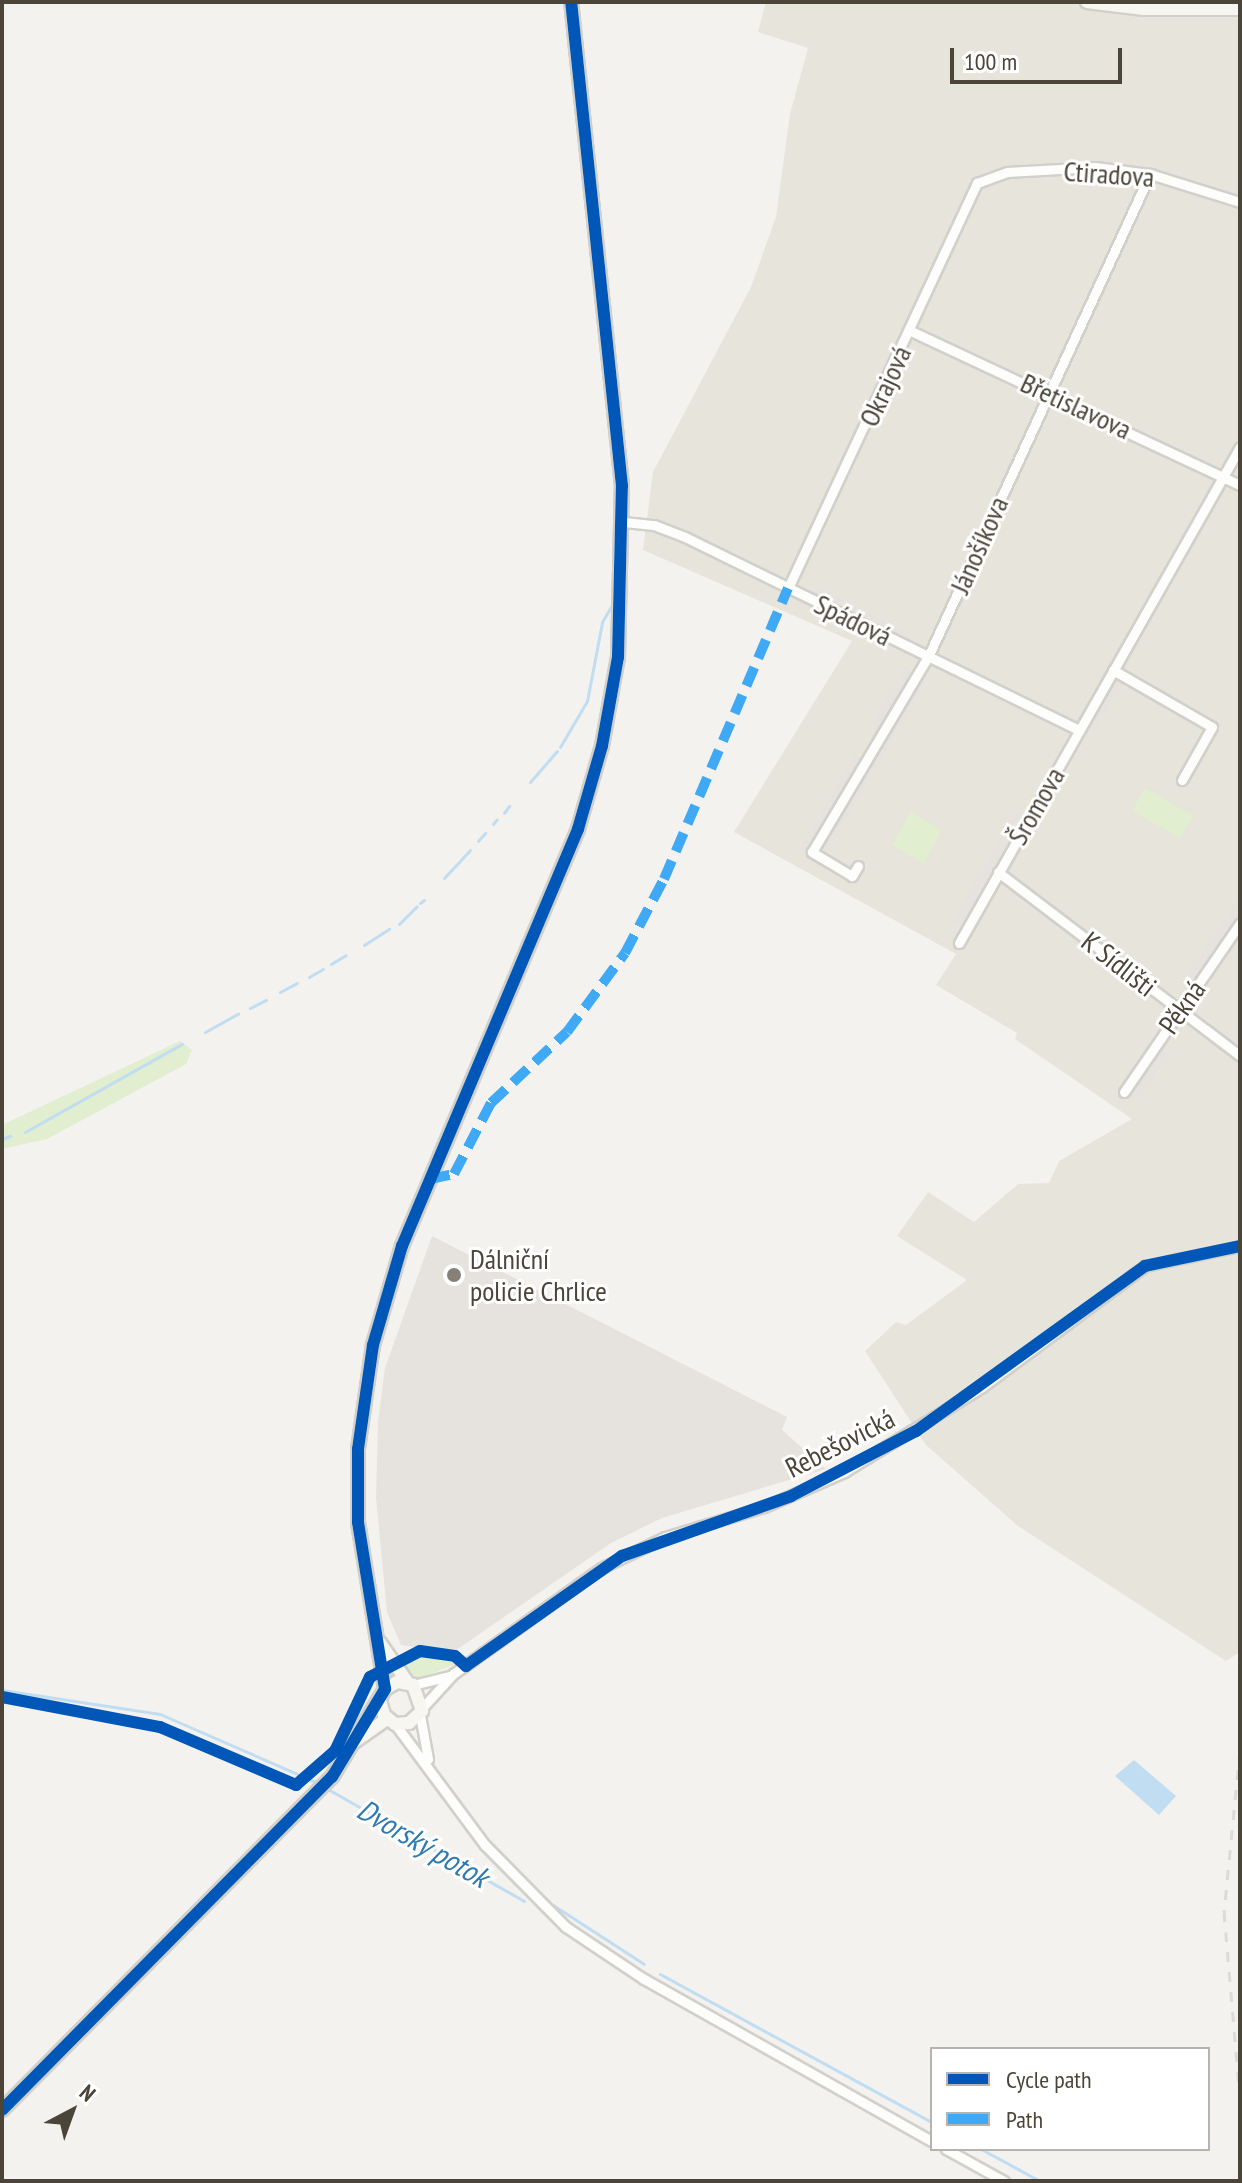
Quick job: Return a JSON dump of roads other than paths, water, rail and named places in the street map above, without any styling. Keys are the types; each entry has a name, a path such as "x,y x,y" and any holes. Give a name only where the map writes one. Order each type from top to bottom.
{"street":[{"path":"571,2 624,522 618,657 586,805 402,1246 373,1345 358,1503 383,1695 391,1722 432,1769 513,1877 588,1943 930,2140"},
{"path":"1087,2 1144,9 1240,9"},
{"name":"Ctiradova","path":"977,183 1023,171 1095,167 1150,174 1240,202"},
{"name":"Jánošíkova","path":"858,866 852,876 812,852 928,657 1150,174"},
{"name":"Okrajová","path":"788,588 911,331 977,183"},
{"name":"Břetislavova","path":"911,331 1224,474 1240,485"},
{"name":"Šromova","path":"959,943 1240,447"},
{"name":"Spádová","path":"624,522 669,530 1079,730"},
{"path":"1113,670 1212,727 1182,780"},
{"name":"K Sídlišti","path":"998,872 1240,1056"},
{"name":"Pěkná","path":"1124,1092 1240,923"},
{"name":"Rebešovická","path":"421,1711 453,1674 622,1556 791,1496 916,1431 1145,1266 1240,1246"},
{"path":"375,1632 395,1670 411,1684 421,1711 417,1728 432,1769"},
{"name":"Rebešovická","path":"411,1684 453,1674"},
{"path":"2,2110 332,1777 383,1695 411,1684"},
{"path":"351,1744 391,1722 421,1711"},
{"path":"950,2151 1004,2181"}],"water":[{"path":"1134,1760 1176,1796 1159,1815 1115,1776"}],"waterway":[{"path":"560,747 587,701 602,622 614,601"},
{"path":"530,782 557,751"},
{"path":"504,813 509,806"},
{"path":"493,824 497,819"},
{"path":"478,841 485,833"},
{"path":"444,878 470,850"},
{"path":"420,903 424,900"},
{"path":"399,924 417,906"},
{"path":"364,945 389,929"},
{"path":"331,964 346,955"},
{"path":"309,977 323,969"},
{"path":"280,992 297,983"},
{"path":"250,1008 266,1000"},
{"path":"205,1032 238,1014"},
{"path":"25,1132 182,1044"},
{"path":"2,1139 10,1136"},
{"name":"Dvorský potok","path":"2,1690 160,1714 320,1784"},
{"name":"Dvorský potok","path":"326,1788 524,1901"},
{"name":"Dvorský potok","path":"553,1905 644,1964"},
{"name":"Dvorský potok","path":"660,1974 930,2121"},
{"name":"Dvorský potok","path":"985,2151 1040,2181"}],"railway":[{"path":"1240,1750 1224,1912 1240,2098"}],"place":[{"name":"Dálniční policie Chrlice","path":"454,1275"}]}
